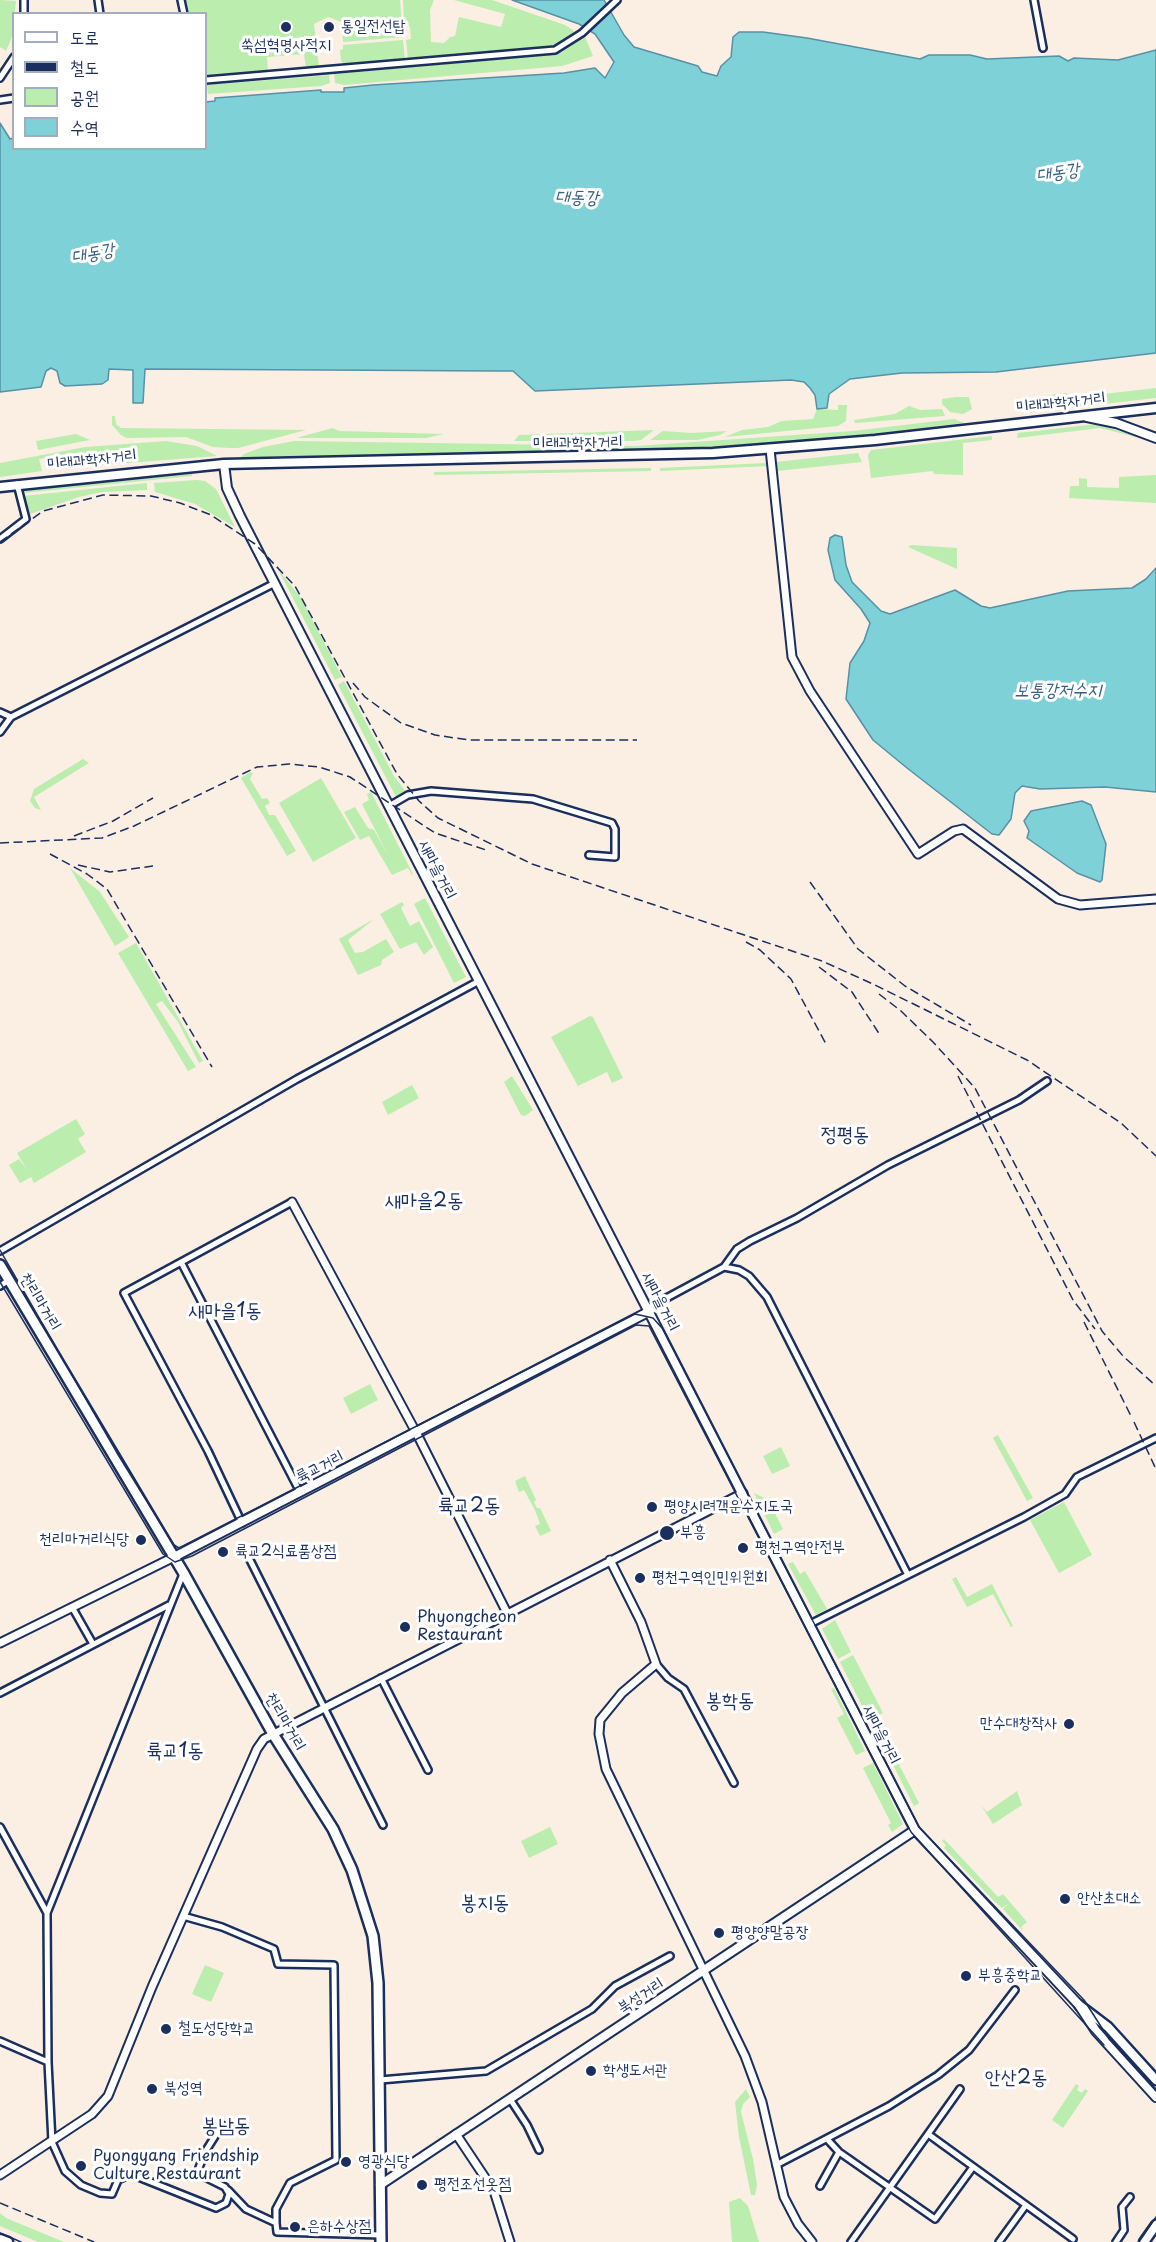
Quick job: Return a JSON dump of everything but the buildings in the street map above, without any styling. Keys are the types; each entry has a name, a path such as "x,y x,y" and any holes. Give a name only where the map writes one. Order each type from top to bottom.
{"highway":[{"name":"천리마거리","path":"0,1265 183,1572 273,1734 333,1829 364,1903 376,1960 380,2080 381,2238"}],"main road":[{"name":"미래과학자거리","path":"0,487 224,464 615,457 770,449 875,440 1077,415 1156,408"},
{"path":"1077,415 1116,423 1156,438"},
{"name":"새마을거리","path":"224,464 227,488 275,583 915,1830 1079,2006 1096,2031 1156,2097"},
{"name":"륙교거리","path":"174,1557 417,1433 649,1310"},
{"name":"북성거리","path":"380,2185 915,1830"},
{"path":"1079,2006 1108,2027 1156,2080"},
{"path":"1144,2242 1156,2225"},
{"path":"0,2239 8,2242"}],"street":[{"path":"1034,0 1043,48"},
{"path":"207,80 546,51 567,44 616,1"},
{"path":"0,78 12,60"},
{"path":"770,449 792,657 810,691 918,854 954,831 963,829 1049,894 1064,902 1087,905 1156,899"},
{"path":"0,539 26,519 17,484"},
{"path":"0,732 11,717 275,583"},
{"path":"0,712 11,717"},
{"path":"388,806 413,794 431,791 533,799 612,823 615,829 615,857 589,855"},
{"path":"0,1251 297,1078 479,981"},
{"path":"649,1310 724,1267 737,1249 750,1240 807,1212 888,1165 1019,1100 1047,1081"},
{"path":"242,1523 208,1451 124,1293 292,1202 417,1433 507,1613"},
{"path":"181,1262 300,1492"},
{"path":"724,1267 749,1275 767,1297 908,1575"},
{"path":"0,1286 9,1281"},
{"path":"810,1624 1065,1494 1078,1477 1156,1438"},
{"path":"0,2175 92,2114 108,2096 183,1916 256,1749 264,1739 743,1493"},
{"path":"246,1552 383,1826"},
{"name":"륙교거리","path":"0,1643 174,1557"},
{"path":"610,1560 641,1622 657,1664 668,1678 684,1689 734,1783"},
{"path":"183,1572 47,1912 48,2062 52,2142 65,2171 81,2185 100,2193 112,2194 118,2180 131,2174 216,2208 238,2200"},
{"path":"0,1693 170,1605"},
{"path":"72,1607 93,1644"},
{"path":"657,1664 622,1693 600,1720 599,1734 610,1779 754,2079 784,2197 798,2224 812,2242"},
{"path":"381,1678 428,1770"},
{"path":"0,1827 47,1912"},
{"path":"183,1916 222,1927 274,1949 278,1964 334,1965 336,2160 290,2183 276,2209 277,2232 381,2238"},
{"path":"380,2080 486,2071 592,2008 615,1986 670,1956"},
{"path":"776,2165 889,2106 938,2075 969,2050 1016,1990"},
{"path":"0,2041 48,2062"},
{"path":"851,2242 891,2189 960,2089"},
{"path":"510,2099 527,2125 539,2150"},
{"path":"222,2125 205,2152 197,2173 226,2190 246,2209 276,2223"},
{"path":"456,2134 494,2191 510,2242"},
{"path":"928,2134 1073,2239"},
{"path":"827,2139 839,2152 935,2219 973,2167"},
{"path":"820,2186 839,2152"},
{"path":"226,2190 229,2194 226,2203"},
{"path":"1018,2199 1023,2192"},
{"path":"1116,2242 1124,2230 1122,2207 1130,2197"},
{"path":"999,2242 1026,2205"}],"green space":[{"path":"0,0 16,1 15,12 12,12 12,37 6,51 0,47"},
{"path":"186,0 400,0 403,37 343,42 342,22 328,17 314,24 319,67 306,69 304,54 267,57 268,72 207,77 207,12 189,12"},
{"path":"403,0 434,0 430,10 431,42 444,43 450,37 455,36 459,17 501,27 505,14 454,0 492,0 565,25 574,31 572,36 564,42 543,48 408,60 406,40 411,39 408,22 404,22"},
{"path":"585,37 593,56 562,66 344,85 335,83 334,74 549,55 562,52"},
{"path":"403,40 405,60 345,65 341,61 340,50 343,49 343,45"},
{"path":"329,75 330,83 321,86 208,94 207,85"},
{"path":"1156,388 1156,398 1025,413 1025,410 1050,395 1067,393 1069,398"},
{"path":"969,397 972,409 963,414 950,412 942,404 942,399"},
{"path":"838,405 847,405 846,421 838,426 725,437 742,430 768,427 782,421 813,419 817,409 838,410"},
{"path":"909,406 920,410 942,409 945,416 855,423 854,420 895,414"},
{"path":"112,416 115,416 116,424 121,428 306,430 238,448 213,447 186,437 127,438 112,425"},
{"path":"954,419 964,423 813,442 734,447 240,458 244,454 263,447 294,441 636,446 853,431"},
{"path":"1097,424 1148,440 1100,428 1017,438 1018,433"},
{"path":"333,428 339,431 444,434 426,438 296,438"},
{"path":"654,430 641,440 633,441 514,441 519,435"},
{"path":"663,431 691,433 727,431 720,435 697,440 650,440"},
{"path":"76,434 90,440 38,450 36,441"},
{"path":"992,436 992,440 963,443 963,475 934,474 933,471 871,478 868,455 871,450"},
{"path":"166,441 197,446 217,456 76,467 75,462 84,460 82,452 39,459 42,471 0,477 0,463 85,447"},
{"path":"858,453 862,462 777,471 776,462"},
{"path":"767,463 769,466 660,471 660,468"},
{"path":"651,468 651,471 434,475 434,472"},
{"path":"192,474 192,476 23,493 22,490"},
{"path":"1156,475 1156,503 1069,498 1070,486 1079,486 1079,478 1087,479 1087,487 1119,488 1119,477"},
{"path":"205,481 216,489 235,527 195,504 155,492 154,483"},
{"path":"147,483 147,490 102,492 79,497 30,514 23,496"},
{"path":"911,545 957,548 957,569 908,547"},
{"path":"278,569 301,598 342,677 335,680"},
{"path":"344,681 394,776 406,792 396,797 338,685"},
{"path":"83,759 89,763 34,797 41,810 35,808 30,801 34,789"},
{"path":"250,772 253,773 250,779 262,799 267,798 270,803 265,806 269,815 275,815 296,851 287,856 241,778"},
{"path":"321,778 356,838 313,862 279,803"},
{"path":"371,792 412,875 408,868 392,875 369,836 360,840 344,812 355,807 368,828 374,830 389,857 362,804 369,800 367,794"},
{"path":"70,868 100,892 129,937 115,946"},
{"path":"425,898 466,977 454,983 414,904"},
{"path":"402,902 404,905 401,908 410,926 419,921 433,947 424,955 416,942 400,949 380,914"},
{"path":"374,919 348,940 355,953 363,952 386,939 394,952 382,960 381,965 358,975 339,939"},
{"path":"136,943 203,1061 199,1063 178,1022 162,1001 156,1004 196,1067 188,1071 118,953"},
{"path":"590,1016 593,1017 623,1078 612,1083 607,1072 578,1086 551,1037"},
{"path":"512,1076 533,1110 525,1116 521,1115 504,1082"},
{"path":"412,1085 419,1098 388,1115 382,1102"},
{"path":"76,1119 85,1134 78,1139 86,1152 34,1183 31,1177 20,1183 9,1165 19,1159 27,1170 17,1153"},
{"path":"370,1384 378,1400 351,1414 343,1398"},
{"path":"998,1435 1033,1498 1027,1501 993,1438"},
{"path":"781,1447 790,1466 772,1474 763,1456"},
{"path":"525,1476 536,1500 534,1502 537,1508 540,1508 551,1531 540,1536 535,1526 540,1524 535,1510 524,1490 519,1492 515,1481"},
{"path":"754,1493 768,1500 783,1529 774,1534"},
{"path":"1064,1502 1092,1555 1059,1573 1030,1520"},
{"path":"793,1562 800,1574 805,1571 827,1609 816,1615 788,1564"},
{"path":"956,1577 967,1597 992,1584 1013,1626 1011,1627 993,1594 967,1607 952,1579"},
{"path":"835,1620 851,1652 838,1659 822,1629"},
{"path":"853,1655 883,1713 869,1720 840,1662"},
{"path":"834,1688 865,1751 856,1755 837,1718 844,1714 831,1689"},
{"path":"883,1724 882,1732 919,1803 914,1806 874,1728"},
{"path":"873,1763 903,1824 892,1832 888,1825 891,1823 863,1768"},
{"path":"1017,1791 1022,1805 993,1824 981,1805 987,1812"},
{"path":"550,1827 558,1844 529,1858 521,1841"},
{"path":"944,1839 998,1897 1003,1894 1027,1922 1021,1927 1023,1931 1003,1909 1008,1904 1002,1908 993,1900 944,1848 946,1845 942,1841"},
{"path":"205,1965 224,1973 211,2002 192,1994"},
{"path":"1076,2084 1079,2086 1077,2090 1082,2093 1085,2089 1088,2091 1063,2128 1052,2120"},
{"path":"746,2089 750,2097 743,2104 741,2112 753,2159 757,2185 755,2195 751,2195 739,2137 735,2102"},
{"path":"740,2198 748,2206 759,2242 732,2242 729,2202"},
{"path":"0,2213 6,2218 64,2242 38,2242 0,2226"}],"water":[{"name":"대동강","path":"512,0 604,0 624,35 634,47 698,66 702,72 717,76 721,66 731,57 733,37 739,32 763,32 807,38 920,59 929,55 970,55 987,59 1059,56 1068,61 1074,58 1118,60 1156,50 1156,353 996,372 902,373 850,379 829,394 827,408 817,409 815,395 810,388 804,382 791,380 535,391 513,371 145,369 143,403 133,403 133,370 109,369 108,380 102,384 65,386 60,383 57,371 51,368 46,371 41,387 0,392 0,123 10,139 12,138 12,150 207,150 207,102 215,101 215,98 321,90 321,92 344,92 344,88 373,85 564,73 595,68 605,78 614,62 595,34 579,24"},
{"name":"보통강저수지","path":"835,535 842,537 846,565 852,582 881,611 890,614 955,590 981,606 990,608 1068,591 1132,588 1146,579 1156,568 1156,792 1105,787 1040,789 1022,786 1015,793 1011,819 999,835 992,834 907,768 873,740 846,699 850,663 864,641 870,623 861,609 835,580 828,550 830,538"},
{"path":"1082,801 1091,805 1106,844 1100,882 1077,873 1027,838 1029,831 1024,821 1031,811"}],"tram line":[{"path":"0,1250 117,1453 174,1545 179,1548 635,1314 653,1318 662,1328 919,1827 1084,2000 1109,2039 1156,2091"},
{"path":"0,1282 163,1554 175,1562 192,1556 636,1325 649,1326 911,1832 1104,2045"},
{"path":"1139,2242 1156,2217"},
{"path":"0,2233 21,2242"}],"railway":[{"path":"0,542 43,511 103,495 151,496 180,503 211,515 255,544 295,586 397,774 419,801 438,818 532,864 822,961 875,985 1027,1060 1121,1123 1156,1156"},
{"path":"353,683 365,697 401,723 435,735 469,740 637,740"},
{"path":"0,843 102,838 134,826 257,767 289,764 319,767 350,777 435,833 489,851"},
{"path":"74,836 113,821 153,798"},
{"path":"50,854 87,874 107,889 212,1067"},
{"path":"78,865 110,872 153,866"},
{"path":"810,882 858,949 905,986 971,1025"},
{"path":"746,942 760,950 791,979 826,1044"},
{"path":"819,967 852,992 880,1035"},
{"path":"879,994 901,1011 933,1042 975,1088 1102,1331 1123,1356 1156,1386"},
{"path":"958,1076 1073,1300 1095,1329"},
{"path":"1084,1322 1131,1416"},
{"path":"1134,1422 1155,1467"},
{"path":"0,2203 94,2242"}],"place":[{"name":"쑥섬혁명사적지","path":"286,27"},
{"name":"통일전선탑","path":"329,27"},
{"name":"평양시려객운수지도국","path":"652,1507"},
{"name":"부흥","path":"667,1533"},
{"name":"천리마거리식당","path":"141,1540"},
{"name":"평천구역안전부","path":"743,1548"},
{"name":"륙교2식료품상점","path":"223,1552"},
{"name":"평천구역인민위원회","path":"640,1578"},
{"name":"Phyongcheon Restaurant","path":"405,1627"},
{"name":"만수대창작사","path":"1069,1724"},
{"name":"안산초대소","path":"1065,1899"},
{"name":"평양양말공장","path":"719,1933"},
{"name":"부흥중학교","path":"966,1976"},
{"name":"철도성당학교","path":"166,2029"},
{"name":"학생도서관","path":"591,2071"},
{"name":"북성역","path":"152,2089"},
{"name":"영광식당","path":"346,2162"},
{"name":"Pyongyang Friendship Culture Restaurant","path":"81,2166"},
{"name":"평전조선옷점","path":"422,2185"},
{"name":"은하수상점","path":"295,2227"}],"district":[{"name":"정평동","path":"845,1135"},
{"name":"새마을2동","path":"424,1201"},
{"name":"새마을1동","path":"225,1311"},
{"name":"륙교2동","path":"469,1506"},
{"name":"봉학동","path":"730,1701"},
{"name":"륙교1동","path":"175,1751"},
{"name":"봉지동","path":"485,1903"},
{"name":"안산2동","path":"1016,2078"},
{"name":"봉남동","path":"226,2126"}]}
